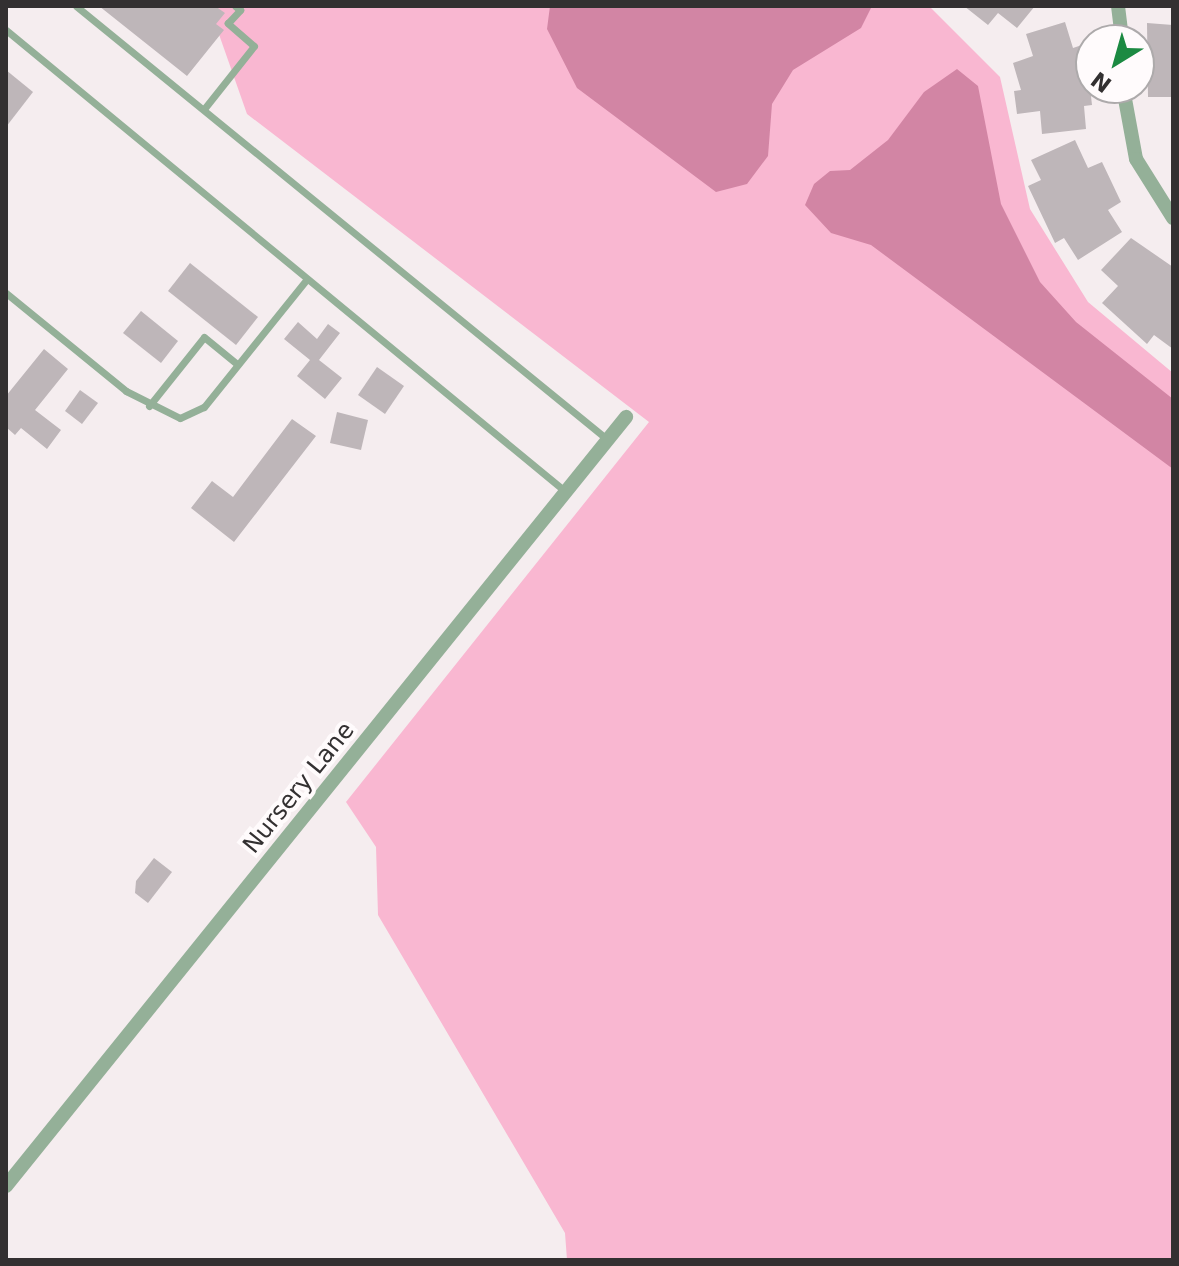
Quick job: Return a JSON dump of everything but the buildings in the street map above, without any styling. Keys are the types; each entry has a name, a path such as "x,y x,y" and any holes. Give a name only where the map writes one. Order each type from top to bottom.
{"street":[{"path":"1126,104 1136,159 1173,218"},
{"name":"Nursery Lane","path":"6,1186 626,417"}],"lane":[{"path":"76,6 608,440"},
{"path":"204,109 254,46 228,23 240,10 235,6"},
{"path":"6,30 566,492"},
{"path":"6,293 162,415 196,416 306,280"},
{"path":"149,406 204,337 237,364"}],"shaded area":[{"path":"209,6 929,6 1000,77 1030,209 1088,302 1173,373 1173,1260 567,1260 565,1233 378,915 376,847 346,802 649,422 247,114"},
{"path":"550,6 872,6 861,28 793,70 772,104 768,156 747,184 716,192 577,88 547,29"},
{"path":"957,69 978,86 1001,204 1040,282 1076,322 1173,399 1173,469 871,245 831,233 805,205 814,184 830,171 850,170 888,140 924,92"}]}
